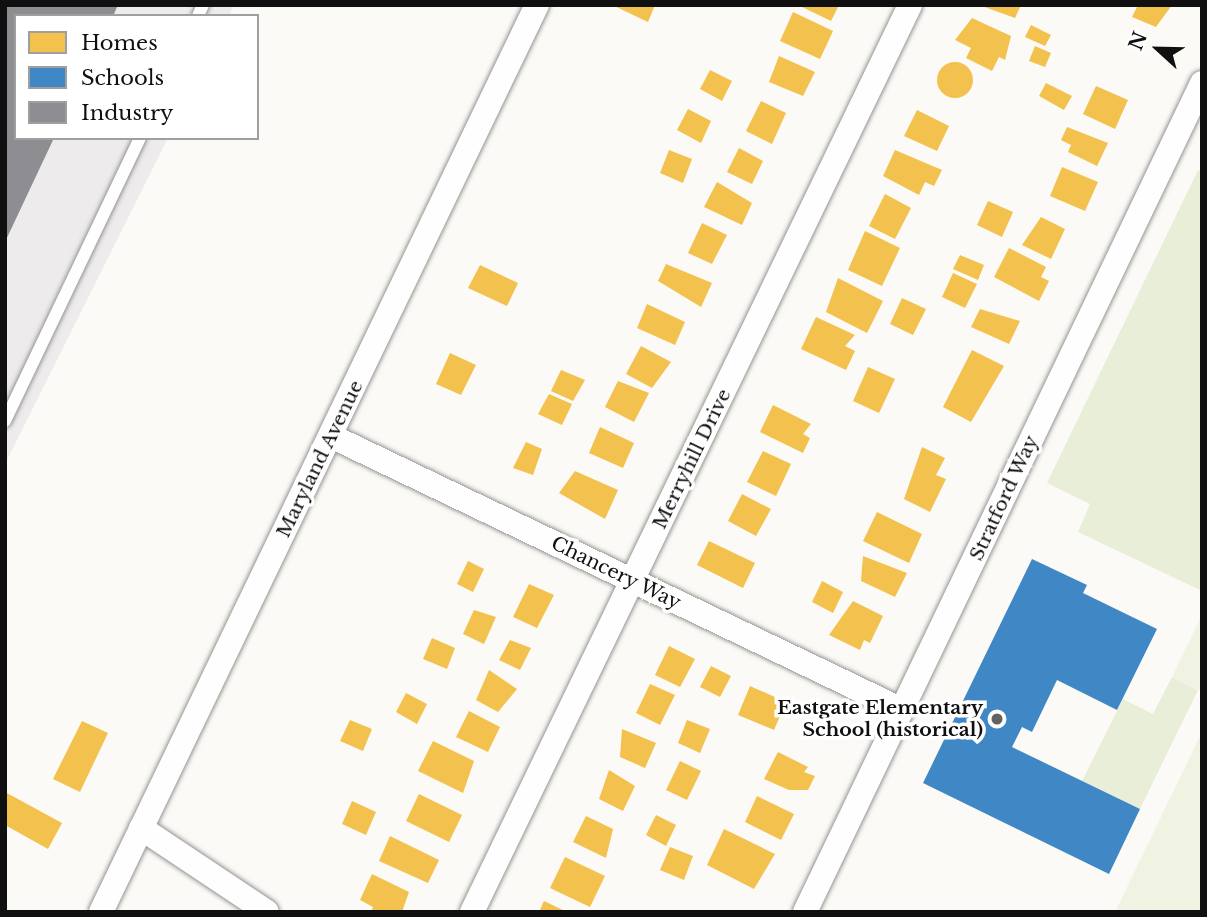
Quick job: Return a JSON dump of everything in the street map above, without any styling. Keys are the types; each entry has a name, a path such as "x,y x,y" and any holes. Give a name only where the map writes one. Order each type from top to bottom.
{"street":[{"name":"Maryland Avenue","path":"101,912 537,5"},
{"name":"Merryhill Drive","path":"472,912 910,5"},
{"name":"Stratford Way","path":"805,912 1202,83"},
{"name":"Chancery Way","path":"331,436 902,710"},
{"path":"141,828 267,912"}],"lane":[{"path":"5,421 139,140"}],"shaded area":[{"path":"5,5 234,5 230,14 14,14 14,140 167,140 5,464"}],"green space":[{"path":"1198,170 1202,172 1202,591 1078,532 1090,504 1047,483"},
{"path":"1202,618 1202,691 1172,677"},
{"path":"1172,677 1198,690 1140,809 1082,781 1123,699 1153,714"},
{"path":"1202,732 1202,912 1115,912"}],"building: Homes":[{"path":"612,5 655,5 648,22"},
{"path":"798,5 839,5 831,21"},
{"path":"979,5 1021,5 1015,18"},
{"path":"1138,5 1172,5 1156,27 1132,17"},
{"path":"793,12 833,31 820,59 780,41"},
{"path":"972,18 1011,36 1005,60 999,57 992,71 966,58 971,48 955,40"},
{"path":"1031,25 1051,35 1045,46 1025,37"},
{"path":"1035,46 1051,53 1045,67 1029,61"},
{"path":"779,56 815,72 803,96 769,82"},
{"path":"955,62 968,67 973,80 968,93 955,98 942,93 937,80 942,67"},
{"path":"710,70 732,81 722,101 700,89"},
{"path":"1046,83 1072,96 1064,110 1039,96"},
{"path":"1096,86 1128,100 1115,129 1083,114"},
{"path":"761,101 786,113 772,144 746,131"},
{"path":"688,109 711,121 701,143 677,130"},
{"path":"917,110 949,126 937,151 904,136"},
{"path":"1067,127 1108,143 1097,166 1068,152 1071,145 1061,140"},
{"path":"739,148 763,161 752,184 727,172"},
{"path":"669,150 692,159 683,183 660,173"},
{"path":"895,150 942,170 934,186 925,182 919,195 883,176"},
{"path":"1062,167 1098,182 1085,211 1050,196"},
{"path":"717,182 752,203 742,225 704,207"},
{"path":"885,194 911,208 895,239 869,226"},
{"path":"988,201 1013,212 1002,237 977,225"},
{"path":"1041,217 1065,229 1051,259 1022,245"},
{"path":"702,223 727,235 712,264 688,253"},
{"path":"865,231 900,248 882,286 848,270"},
{"path":"1009,248 1046,267 1041,277 1049,281 1039,301 994,277"},
{"path":"960,255 984,265 978,280 953,269"},
{"path":"666,264 712,283 701,307 658,281"},
{"path":"480,265 518,283 507,306 468,288"},
{"path":"953,273 977,284 965,308 942,297"},
{"path":"838,278 883,301 867,333 826,312"},
{"path":"902,298 926,309 913,335 890,324"},
{"path":"647,304 685,322 675,345 637,328"},
{"path":"980,309 1020,321 1009,344 971,327"},
{"path":"816,317 855,335 845,346 855,351 846,370 801,349"},
{"path":"641,346 671,362 652,388 626,374"},
{"path":"972,350 1004,366 971,422 943,407"},
{"path":"450,353 476,365 461,395 436,384"},
{"path":"868,367 895,379 879,413 853,401"},
{"path":"561,370 585,380 573,401 551,391"},
{"path":"618,381 649,393 634,422 605,407"},
{"path":"549,394 572,404 562,425 538,414"},
{"path":"773,405 811,424 803,434 810,438 803,453 760,432"},
{"path":"600,427 634,443 623,468 589,453"},
{"path":"526,442 542,449 533,475 513,468"},
{"path":"922,447 945,458 936,475 946,479 930,512 904,499"},
{"path":"763,451 791,464 776,496 747,482"},
{"path":"575,471 618,490 605,519 559,493"},
{"path":"742,494 771,509 756,536 728,521"},
{"path":"877,512 922,534 909,563 863,541"},
{"path":"709,541 755,563 743,588 697,565"},
{"path":"863,556 907,573 895,597 861,581"},
{"path":"468,561 484,569 473,592 457,584"},
{"path":"822,581 843,592 833,613 812,602"},
{"path":"529,584 554,595 537,628 513,617"},
{"path":"853,601 883,616 870,643 864,640 860,650 829,635"},
{"path":"474,610 496,617 484,644 463,634"},
{"path":"432,638 455,648 447,669 423,659"},
{"path":"510,640 531,648 520,670 499,660"},
{"path":"669,646 695,659 680,687 655,675"},
{"path":"711,666 731,676 720,697 700,687"},
{"path":"489,670 517,689 498,712 476,700"},
{"path":"650,684 675,695 660,725 636,713"},
{"path":"750,686 786,702 774,730 738,715"},
{"path":"406,693 427,704 417,724 396,712"},
{"path":"469,711 500,727 488,752 456,737"},
{"path":"350,720 372,729 363,751 340,741"},
{"path":"687,720 710,729 700,753 678,743"},
{"path":"82,721 108,733 80,792 53,779"},
{"path":"622,729 656,743 645,768 620,757"},
{"path":"433,741 474,761 463,793 418,771"},
{"path":"778,752 808,767 804,772 815,776 808,790 789,790 764,779"},
{"path":"680,761 701,771 687,800 666,790"},
{"path":"609,770 635,786 623,811 599,799"},
{"path":"5,792 62,823 48,849 5,825"},
{"path":"419,794 462,815 449,842 406,821"},
{"path":"757,796 794,814 781,840 745,822"},
{"path":"352,801 376,812 366,835 342,824"},
{"path":"656,815 676,825 666,846 646,835"},
{"path":"586,816 613,829 606,858 573,842"},
{"path":"724,829 775,854 754,889 707,865"},
{"path":"390,836 439,860 428,883 379,861"},
{"path":"670,847 693,856 684,880 660,870"},
{"path":"565,857 605,876 590,907 550,888"},
{"path":"372,874 409,892 402,912 371,912 373,907 360,900"},
{"path":"544,901 567,912 539,912"}],"building: Schools":[{"name":"Eastgate Elementary School (historical)","path":"1032,559 1087,585 1083,593 1157,629 1117,710 1057,680 1032,732 1022,727 1012,747 1140,809 1109,874 923,783"}],"building: Industry":[{"path":"5,5 118,5 114,14 14,14 14,140 53,140 5,242"}],"place":[{"name":"Eastgate Elementary School (historical)","path":"997,719"}]}
